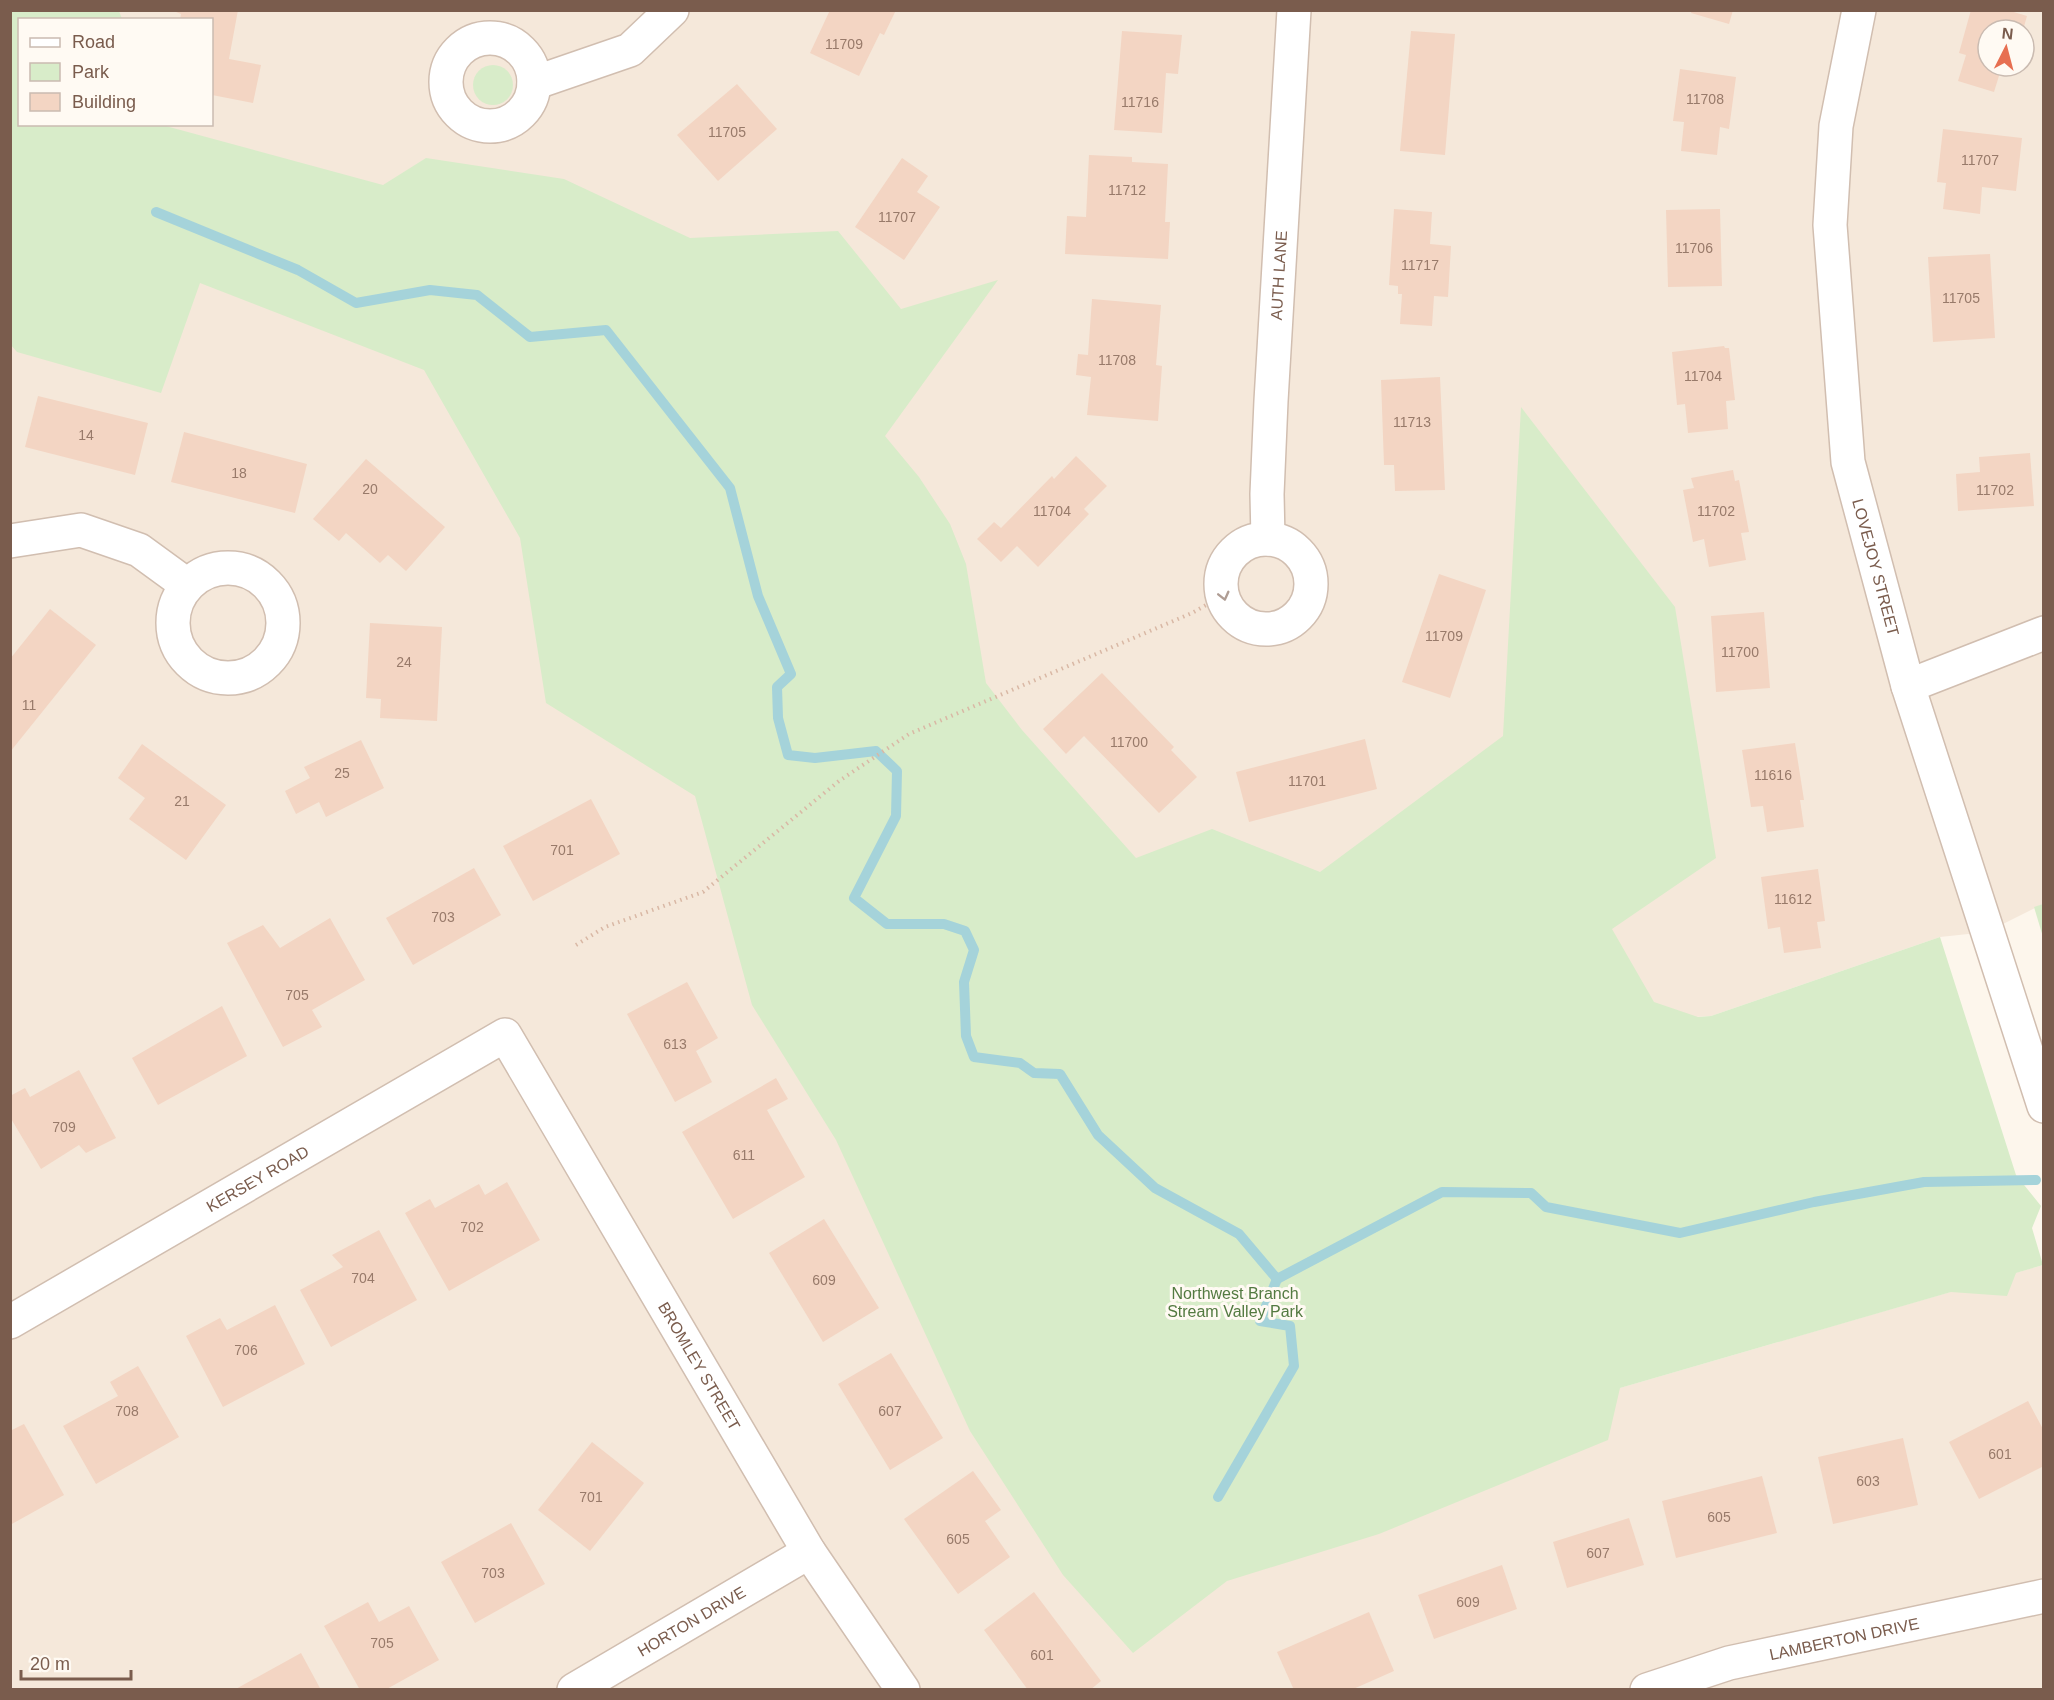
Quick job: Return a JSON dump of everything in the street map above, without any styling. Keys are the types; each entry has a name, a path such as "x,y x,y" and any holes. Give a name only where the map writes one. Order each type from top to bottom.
{"street":[{"path":"534,83 630,50 672,10"},
{"name":"AUTH LANE","path":"1268,539 1270,413 1294,10"},
{"name":"LOVEJOY STREET","path":"1859,10 1836,126 1830,225 1848,462 1908,686 2043,1106"},
{"path":"10,541 81,530 139,550 187,585"},
{"path":"1268,539 1284,543 1297,551 1307,563 1312,578 1311,594 1305,609 1287,624 1264,630 1237,619 1228,609 1222,596 1221,582 1224,568 1231,556 1248,544 1268,539"},
{"path":"1908,686 2043,633"},
{"name":"KERSEY ROAD","path":"10,1322 505,1035"},
{"name":"BROMLEY STREET","path":"505,1035 809,1552 903,1689"},
{"name":"HORTON DRIVE","path":"574,1689 809,1552"},
{"name":"LAMBERTON DRIVE","path":"1647,1689 1730,1662 2043,1596"}],"path":[{"path":"576,945 605,927 703,892 839,781 909,734 1192,613 1222,596"}],"shaded area":[{"path":"11,11 2043,11 2043,904 1987,932 1940,937 1711,1016 1602,1023 1282,1486 2043,1265 2043,1689 11,1690"}],"green space":[{"name":"Northwest Branch Stream Valley Park","path":"10,11 119,11 122,18 18,18 18,126 166,126 383,185 426,158 564,179 690,238 838,231 901,309 998,280 885,436 919,477 950,524 966,564 986,683 1022,730 1136,858 1212,829 1320,872 1503,736 1521,407 1675,607 1716,858 1612,929 1654,1002 1698,1017 1711,1016 1940,937 2016,1175 2041,1206 2032,1228 2043,1265 2016,1273 2007,1296 1951,1292 1620,1388 1608,1440 1379,1534 1227,1581 1133,1653 1063,1575 970,1431 836,1140 752,1005 695,796 546,703 520,538 424,370 200,283 161,393 17,352 11,345"},
{"path":"493,65 507,71 513,85 507,99 493,105 479,99 473,85 479,71"},
{"path":"2044,904 2043,937 2034,907"}],"building":[{"path":"171,10 238,10 229,59 261,65 253,103 213,95 213,18 180,18 181,14"},
{"path":"830,10 896,10 884,35 880,33 859,76 810,53"},
{"path":"1692,10 1733,10 1729,24 1691,13"},
{"path":"1971,10 2007,10 2027,16 2026,18 1976,18 1976,78 1998,78 1994,92 1958,81 1966,55 1959,53"},
{"path":"1122,31 1182,35 1178,74 1166,73 1162,133 1114,130"},
{"path":"1411,31 1455,34 1445,155 1400,151"},
{"path":"1680,69 1736,77 1729,129 1720,127 1717,155 1681,151 1684,122 1673,121"},
{"path":"737,84 777,129 718,181 677,135"},
{"path":"1943,129 2022,138 2016,191 1982,187 1980,214 1943,209 1946,183 1937,182"},
{"path":"1089,155 1132,157 1132,162 1168,164 1165,222 1170,222 1168,259 1065,254 1067,216 1086,217"},
{"path":"902,158 928,176 917,192 940,207 904,260 855,227"},
{"path":"1394,209 1432,212 1430,244 1451,246 1448,297 1434,296 1432,326 1400,324 1402,294 1398,294 1398,286 1389,285"},
{"path":"1720,209 1722,286 1668,287 1666,210"},
{"path":"1990,254 1995,338 1933,342 1928,257"},
{"path":"1092,299 1161,305 1156,365 1162,366 1158,421 1087,415 1091,377 1076,375 1078,354 1088,355"},
{"path":"1724,346 1729,348 1735,400 1726,401 1728,429 1688,433 1685,404 1677,405 1672,352"},
{"path":"1440,377 1445,490 1395,491 1394,465 1384,465 1381,380"},
{"path":"38,396 148,423 135,475 25,447"},
{"path":"184,432 307,464 295,513 171,482"},
{"path":"2030,453 2034,506 1958,511 1956,474 1980,472 1979,457"},
{"path":"1076,456 1107,486 1084,509 1089,514 1038,567 1017,546 1001,562 977,539 994,522 1001,528 1052,476 1054,479"},
{"path":"366,459 445,527 406,571 388,555 380,563 346,533 339,541 313,519"},
{"path":"1733,470 1735,481 1739,480 1749,532 1741,533 1746,560 1709,567 1704,539 1693,542 1683,490 1694,488 1691,478"},
{"path":"1439,574 1486,590 1450,698 1402,682"},
{"path":"50,609 96,645 10,752 10,659"},
{"path":"1764,612 1770,688 1716,692 1711,616"},
{"path":"370,623 442,627 437,721 380,718 381,699 366,698"},
{"path":"1102,673 1174,747 1171,750 1197,777 1159,813 1084,736 1066,754 1043,729"},
{"path":"1365,739 1377,789 1249,822 1236,772"},
{"path":"361,740 384,788 326,817 319,802 296,814 285,791 310,778 304,767"},
{"path":"1795,743 1804,800 1800,800 1804,827 1767,832 1763,806 1751,807 1742,750"},
{"path":"142,744 226,805 186,860 129,819 145,798 118,778"},
{"path":"591,799 620,854 533,901 503,846"},
{"path":"474,868 501,915 413,965 386,918"},
{"path":"1818,869 1825,921 1817,922 1821,948 1784,953 1780,927 1768,929 1761,877"},
{"path":"330,918 365,980 312,1010 322,1027 283,1047 227,943 263,925 280,948"},
{"path":"687,982 718,1038 696,1051 712,1082 675,1102 627,1014"},
{"path":"222,1006 247,1056 158,1105 132,1058"},
{"path":"79,1070 116,1138 86,1153 79,1145 41,1169 10,1117 10,1096 25,1088 30,1097"},
{"path":"776,1078 788,1099 767,1110 805,1177 733,1219 682,1132"},
{"path":"507,1182 540,1240 449,1291 405,1213 430,1199 435,1208 479,1184 485,1195"},
{"path":"824,1219 879,1308 823,1342 769,1253"},
{"path":"379,1230 417,1300 331,1347 300,1290 343,1267 332,1255"},
{"path":"275,1305 305,1364 223,1407 186,1336 220,1318 227,1330"},
{"path":"891,1353 943,1438 890,1470 838,1384"},
{"path":"138,1366 179,1437 96,1484 63,1426 118,1396 110,1382"},
{"path":"2028,1401 2044,1431 2044,1466 1979,1499 1949,1442"},
{"path":"24,1424 64,1495 10,1525 10,1431"},
{"path":"1903,1438 1918,1505 1833,1524 1818,1457"},
{"path":"592,1442 644,1483 590,1551 538,1510"},
{"path":"973,1471 1001,1510 985,1521 1010,1557 958,1594 904,1519"},
{"path":"1762,1476 1777,1533 1676,1558 1662,1501"},
{"path":"1629,1518 1644,1565 1567,1588 1553,1542"},
{"path":"511,1523 545,1584 475,1623 441,1562"},
{"path":"1502,1565 1517,1609 1434,1639 1418,1595"},
{"path":"1034,1592 1101,1681 1090,1690 1028,1690 984,1630"},
{"path":"368,1602 379,1622 409,1606 439,1660 385,1690 360,1690 324,1626"},
{"path":"1369,1612 1394,1671 1351,1690 1294,1690 1277,1652"},
{"path":"301,1653 321,1690 234,1690"}],"waterway":[{"path":"156,212 298,270 356,303 430,290 477,295 530,337 606,330 730,488 758,596 791,674 777,687 778,718 788,755 815,758 876,751 897,771 896,816 854,898 887,924 944,924 965,931 974,950 964,982 966,1036 974,1057 1020,1063 1034,1073 1060,1074 1098,1135 1155,1188 1239,1234 1277,1279 1442,1192 1531,1193 1546,1207 1680,1233 1814,1202 1924,1182 2036,1180"},
{"path":"1218,1497 1294,1366 1290,1326 1260,1321 1277,1279"}]}
